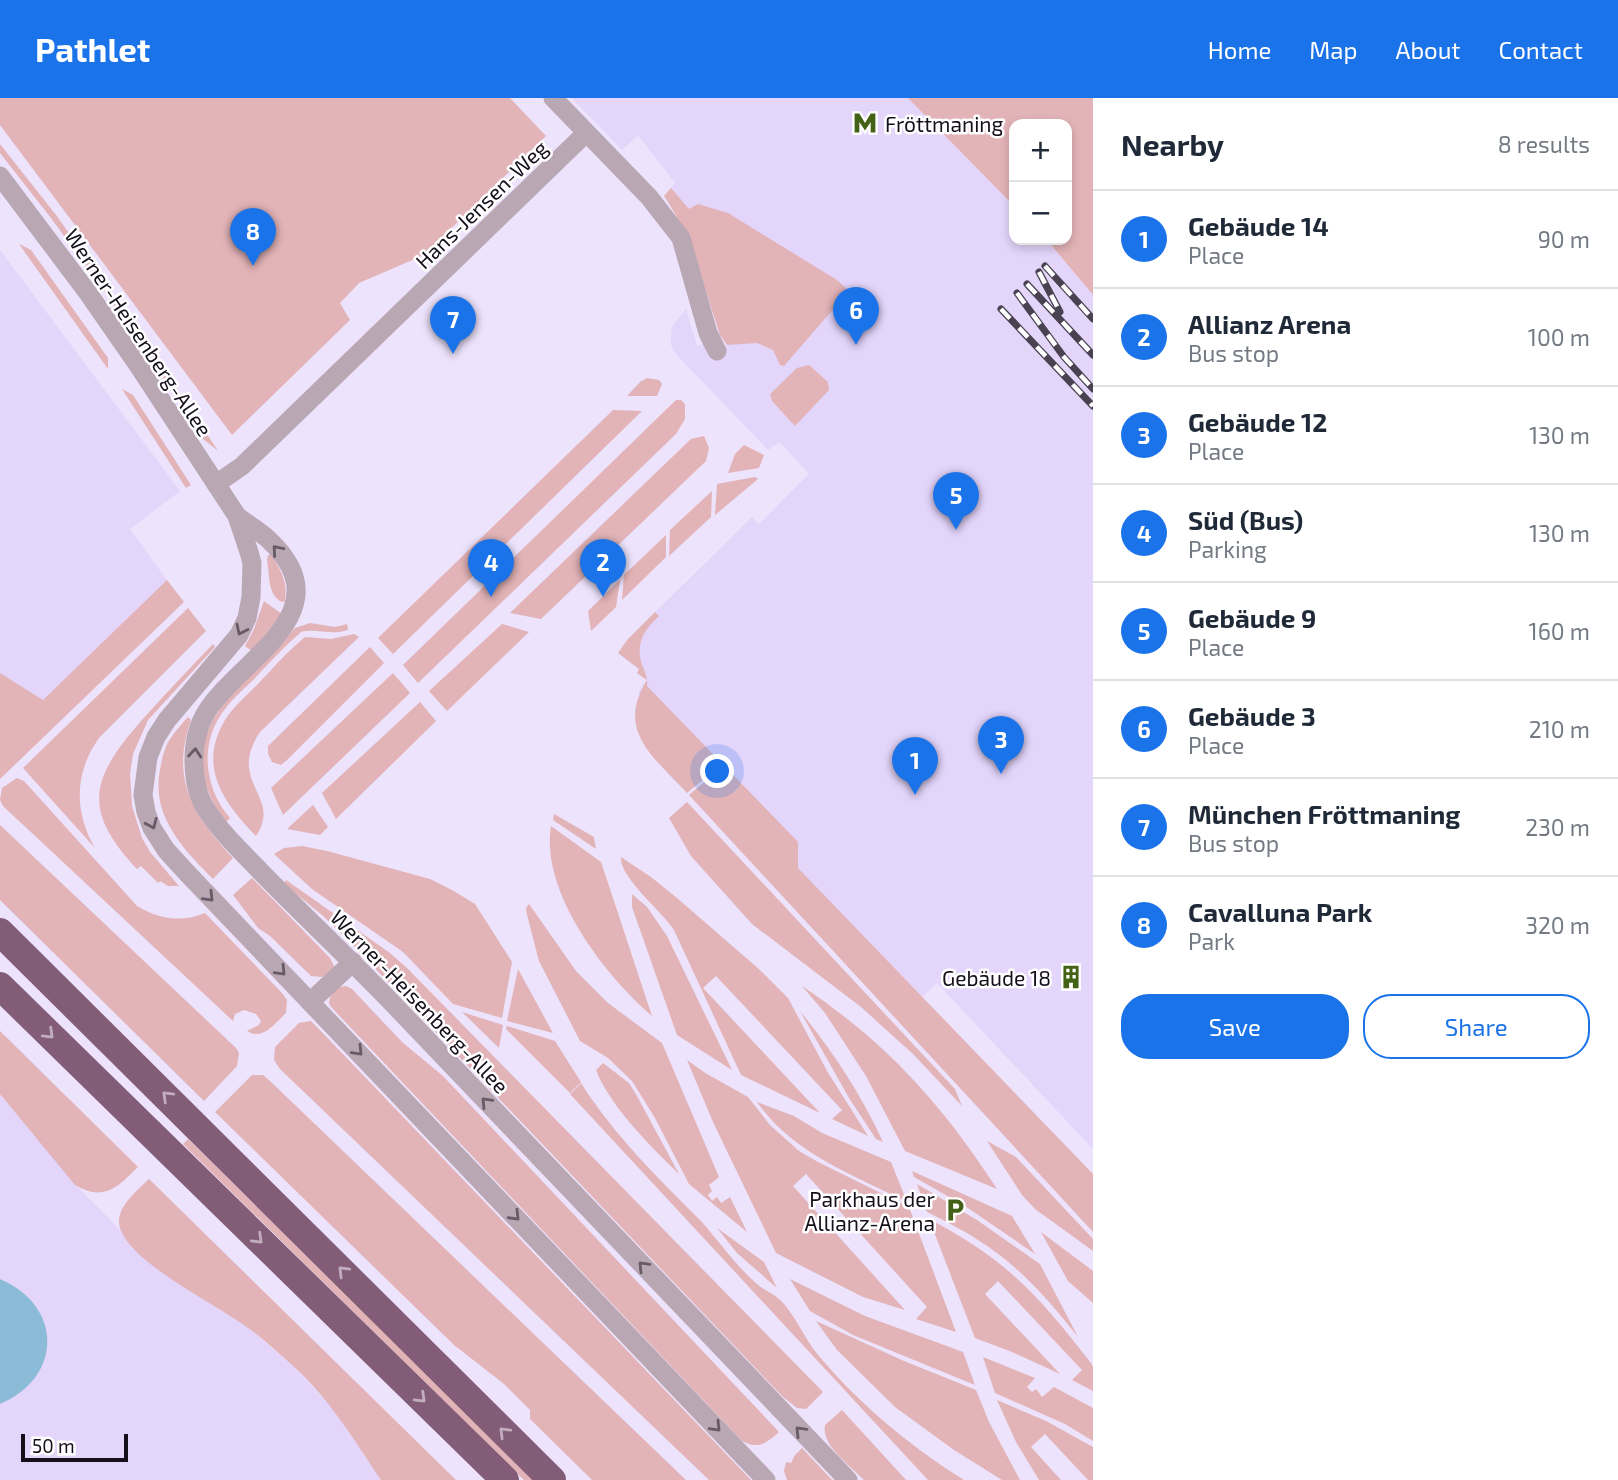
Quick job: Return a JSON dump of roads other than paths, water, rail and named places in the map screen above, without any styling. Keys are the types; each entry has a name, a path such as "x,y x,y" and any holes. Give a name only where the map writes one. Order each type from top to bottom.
{"highway":[{"path":"0,932 552,1480"},
{"path":"0,986 505,1480"},
{"path":"474,1450 485,1480"}],"street":[{"path":"553,98 649,197 681,238 708,333 717,351"},
{"name":"Hans-Jensen-Weg","path":"216,484 242,467 586,133"},
{"name":"Werner-Heisenberg-Allee","path":"0,176 88,293 237,516 252,563 247,618 233,644 167,720 148,757 144,795 152,828 166,850 187,873 766,1480"},
{"name":"Werner-Heisenberg-Allee","path":"237,516 266,537 288,562 295,599 285,627 219,696 201,721 194,748 197,789 204,807 226,836 353,962 848,1480"},
{"path":"310,1002 353,962"}],"water":[{"path":"0,1279 21,1291 35,1306 44,1323 47,1342 44,1360 35,1377 21,1392 0,1404"}],"railway":[{"path":"1045,266 1093,319"},
{"path":"1039,272 1060,312"},
{"path":"1027,284 1093,355"},
{"path":"1017,293 1064,357 1093,389"},
{"path":"1001,309 1093,406"}],"place":[{"name":"Fröttmaning","path":"865,123"},
{"name":"Cavalluna Park","path":"253,266"},
{"name":"Gebäude 3","path":"856,345"},
{"name":"München Fröttmaning","path":"453,354"},
{"name":"Gebäude 9","path":"956,530"},
{"name":"Süd (Bus)","path":"491,597"},
{"name":"Allianz Arena","path":"603,597"},
{"name":"Gebäude 12","path":"1001,774"},
{"name":"Gebäude 14","path":"915,795"},
{"name":"Gebäude 18","path":"1071,977"},
{"name":"Parkhaus der Allianz-Arena","path":"955,1210"}]}
